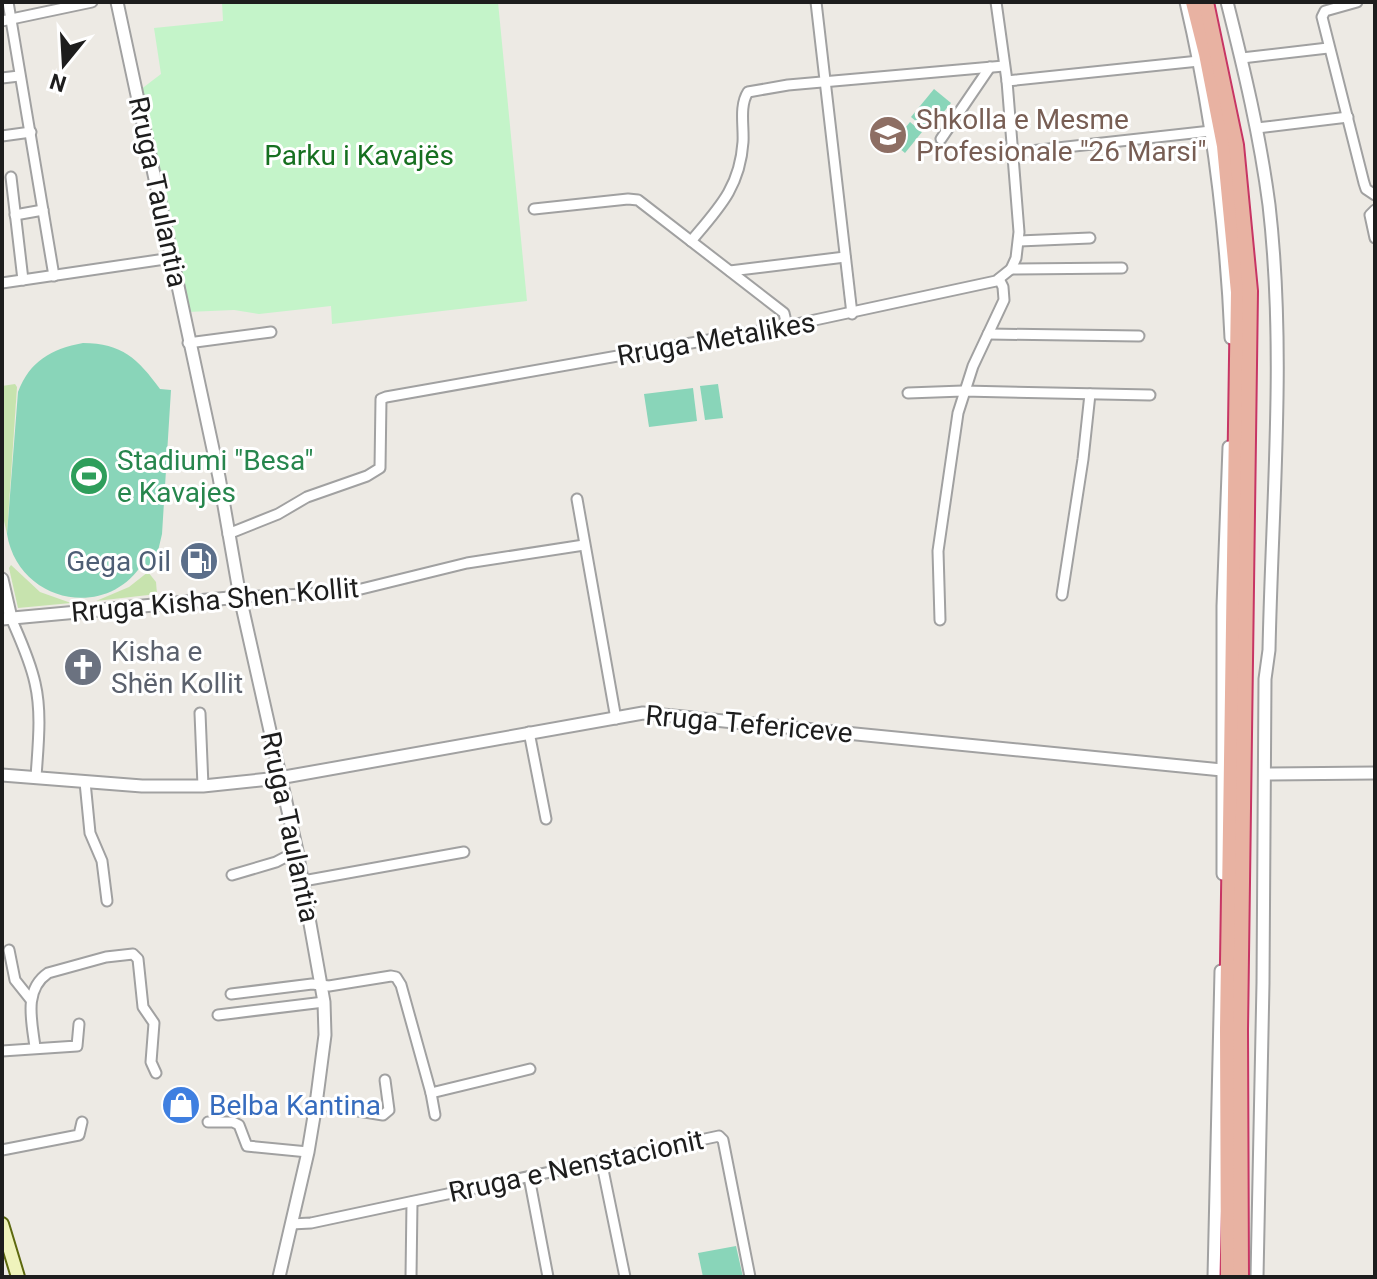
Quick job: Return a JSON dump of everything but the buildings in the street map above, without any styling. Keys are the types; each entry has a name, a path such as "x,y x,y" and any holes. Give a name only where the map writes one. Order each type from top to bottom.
{"highway":[{"path":"1193,2 1224,146 1238,292 1227,1029 1228,1277"},
{"path":"1206,2 1236,145 1250,291 1240,1030 1241,1277"},
{"path":"1222,912 1226,907 1227,865 1231,855"}],"main road":[{"path":"2,1224 18,1277"}],"street":[{"path":"8,2 6,20 31,132 54,276"},
{"path":"6,20 92,2"},
{"name":"Rruga Taulantia","path":"117,2 219,477 240,597 297,851 322,985 325,1035 316,1104 279,1277"},
{"path":"816,2 852,314"},
{"path":"996,2 1007,81 1019,241 1011,269 1122,268"},
{"path":"1186,2 1199,61 1221,198 1231,342 1223,606 1222,912 1214,1277"},
{"path":"1227,2 1257,128 1271,237 1276,351 1269,650 1265,679 1257,1277"},
{"path":"1357,2 1323,14 1328,48 1364,183 1366,189 1375,195"},
{"path":"1242,58 1328,48"},
{"path":"1007,81 1199,61"},
{"path":"691,241 733,188 743,144 743,104 748,92 753,89 1004,66"},
{"path":"941,139 990,67"},
{"path":"2,78 19,76"},
{"path":"1257,128 1348,117"},
{"path":"1012,153 1211,131"},
{"path":"2,136 31,132"},
{"path":"11,177 23,280"},
{"path":"534,209 634,199 644,203 784,313 787,326"},
{"path":"15,215 43,210"},
{"path":"1375,210 1370,215 1375,238"},
{"path":"1019,241 1090,238"},
{"path":"730,271 845,257"},
{"path":"2,283 172,258"},
{"name":"Rruga Metalikes","path":"228,534 278,514 307,497 367,476 380,468 381,399 386,397 852,314 984,286 1011,269"},
{"path":"940,620 938,551 958,413 963,391 1004,300 999,279"},
{"path":"188,343 271,332"},
{"path":"988,334 1139,336"},
{"path":"908,393 963,391 1150,395"},
{"path":"1062,595 1090,394"},
{"path":"577,499 616,719"},
{"name":"Rruga Kisha Shen Kollit","path":"7,618 240,597 349,592 467,563 584,545"},
{"path":"2,579 7,618 24,646 36,686 39,718 36,777"},
{"path":"200,713 203,786"},
{"name":"Rruga Tefericeve","path":"2,775 85,782 203,786 279,778 616,719 628,714 659,713 1222,770"},
{"path":"529,732 546,819"},
{"path":"1266,774 1375,773"},
{"path":"85,782 90,833 102,861 107,901"},
{"path":"232,875 276,862 297,851"},
{"path":"303,881 464,852"},
{"path":"9,950 15,980 31,1000"},
{"path":"35,1047 31,1000 41,978 48,973 127,954 136,956 143,1007 154,1023 151,1062 156,1073"},
{"path":"231,994 396,977 401,985 435,1115"},
{"path":"218,1015 324,1002"},
{"path":"2,1051 77,1046 79,1024"},
{"path":"431,1093 530,1069"},
{"path":"316,1104 383,1115 389,1110 385,1080"},
{"path":"2,1150 79,1135 82,1122"},
{"path":"208,1122 233,1122 239,1125 247,1146 308,1152"},
{"name":"Rruga e Nenstacionit","path":"291,1224 311,1223 719,1136 723,1140 750,1277"},
{"path":"601,1160 625,1277"},
{"path":"529,1177 548,1277"},
{"path":"411,1277 412,1202"}],"green space":[{"name":"Parku i Kavajës","path":"222,2 498,2 527,301 332,324 331,306 259,314 234,310 187,312 140,90 161,74 154,28 223,21"},
{"path":"934,89 951,103 928,131 911,117"},
{"path":"910,122 922,132 905,153 893,143"},
{"name":"Stadiumi \"Besa\" e Kavajes","path":"83,343 119,350 136,361 160,389 171,390 162,534 158,551 149,566 143,563 127,581 108,593 87,598 65,596 45,589 28,576 14,557 7,534 18,392 35,364 61,349"},
{"path":"15,384 7,534 2,512 2,386"},
{"path":"718,384 723,418 705,420 700,386"},
{"path":"693,388 697,421 649,427 644,394"},
{"path":"11,565 40,592 71,603 18,608 9,568"},
{"path":"148,572 156,582 157,594 96,601 129,587"},
{"path":"736,1246 743,1277 703,1277 698,1253"}],"place":[{"name":"Shkolla e Mesme Profesionale \"26 Marsi\"","path":"888,135"},
{"name":"Stadiumi \"Besa\" e Kavajes","path":"89,476"},
{"name":"Gega Oil","path":"199,561"},
{"name":"Kisha e Shën Kollit","path":"83,667"},
{"name":"Belba Kantina","path":"181,1105"}]}
